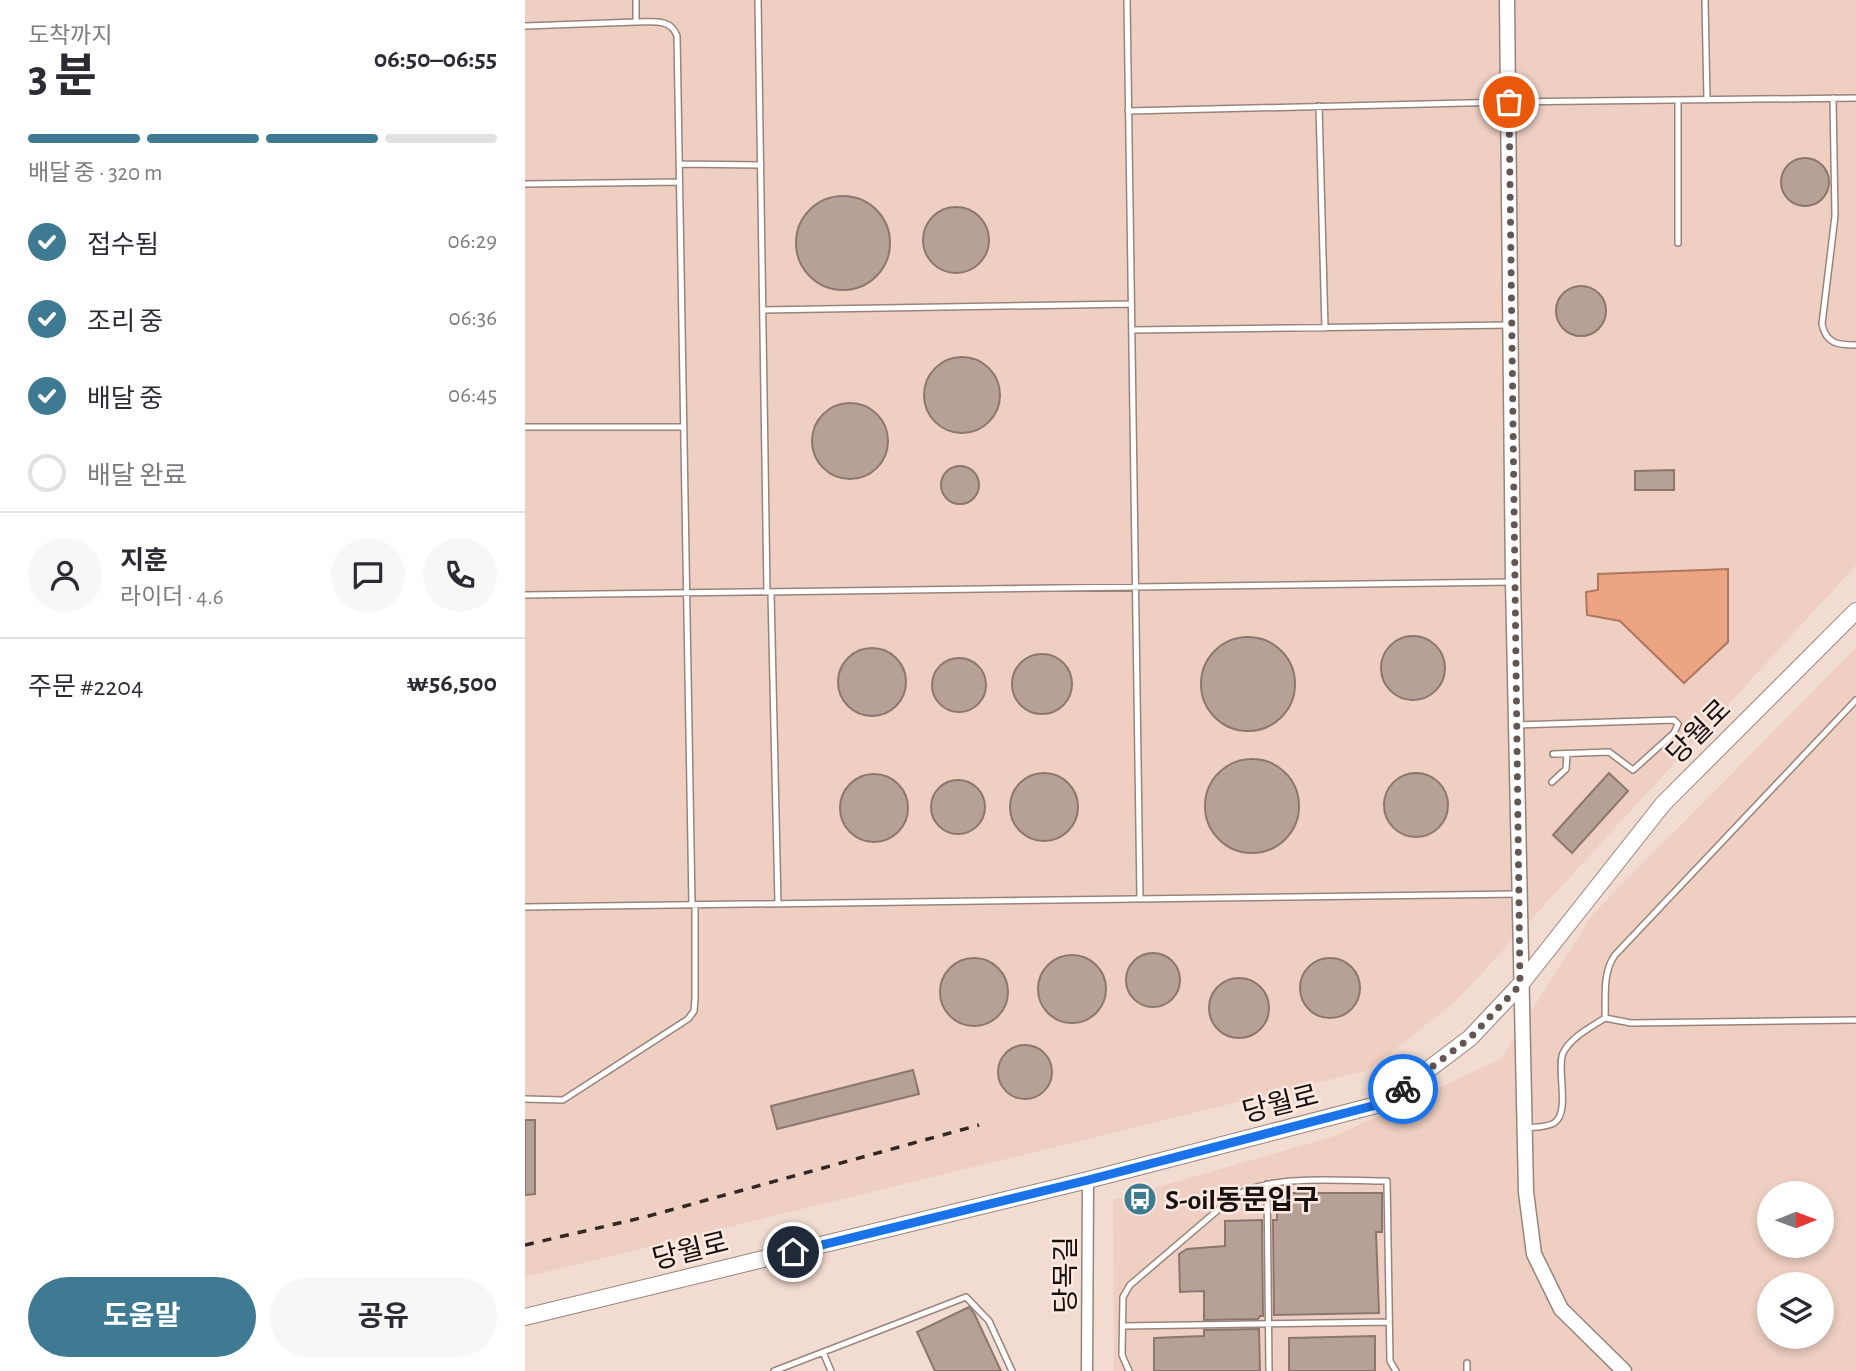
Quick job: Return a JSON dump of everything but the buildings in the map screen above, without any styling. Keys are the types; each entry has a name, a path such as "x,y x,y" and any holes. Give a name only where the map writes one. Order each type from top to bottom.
{"main road":[{"path":"1507,0 1513,582 1526,1192 1534,1254 1561,1309 1624,1371"},
{"name":"당월로","path":"525,1317 1088,1180 1384,1103 1470,1038 1520,985 1663,804 1856,611"}],"street":[{"name":"당목길","path":"1088,1180 1089,1369"}],"lane":[{"path":"636,0 636,22"},
{"path":"758,0 778,904"},
{"path":"1127,0 1140,899"},
{"path":"1705,0 1707,100"},
{"path":"525,26 636,22 668,24 677,36 695,999 694,1011 688,1019 563,1100 525,1099"},
{"path":"1833,98 1835,216 1822,324 1830,341 1838,345 1856,345"},
{"path":"1128,111 1509,102 1856,98"},
{"path":"1678,100 1678,243"},
{"path":"1319,106 1325,328"},
{"path":"679,164 761,165"},
{"path":"525,184 679,182"},
{"path":"763,310 1131,304"},
{"path":"1132,330 1511,325"},
{"path":"525,427 683,427"},
{"path":"525,595 1513,582"},
{"path":"1605,1018 1606,975 1608,964 1615,955 1856,700"},
{"path":"1517,724 1674,720 1678,724 1674,733 1633,770 1609,752 1553,754"},
{"path":"1552,782 1566,768 1567,754"},
{"path":"525,907 1520,894"},
{"path":"1524,1129 1553,1124 1559,1117 1562,1108 1561,1060 1564,1051 1578,1035 1605,1018 1631,1023 1856,1020"},
{"path":"1129,1371 1122,1355 1123,1297 1130,1285 1232,1198 1241,1192 1268,1184 1387,1181 1390,1361 1396,1371"},
{"path":"1268,1184 1269,1371"},
{"path":"774,1371 966,1297 989,1321 1012,1371"},
{"path":"1123,1326 1389,1322"},
{"path":"823,1353 831,1371"},
{"path":"1467,1363 1467,1371"}],"shaded area":[{"path":"525,0 1856,0 1856,565 1457,1000 1369,1070 525,1277"},
{"path":"1728,569 1728,642 1684,683 1620,621 1587,615 1586,592 1598,590 1598,574"},
{"path":"1856,648 1856,1371 1114,1371 1113,1200 1335,1136 1501,1059 1593,914"}],"railway":[{"path":"525,1245 645,1217 979,1125"}],"way so far":[{"path":"1403,1089 1470,1038 1520,985 1509,102"}],"place":[{"name":"S-oil동문입구","path":"1140,1199"}],"route":[{"path":"793,1252 1088,1180 1384,1103 1403,1089"}]}
